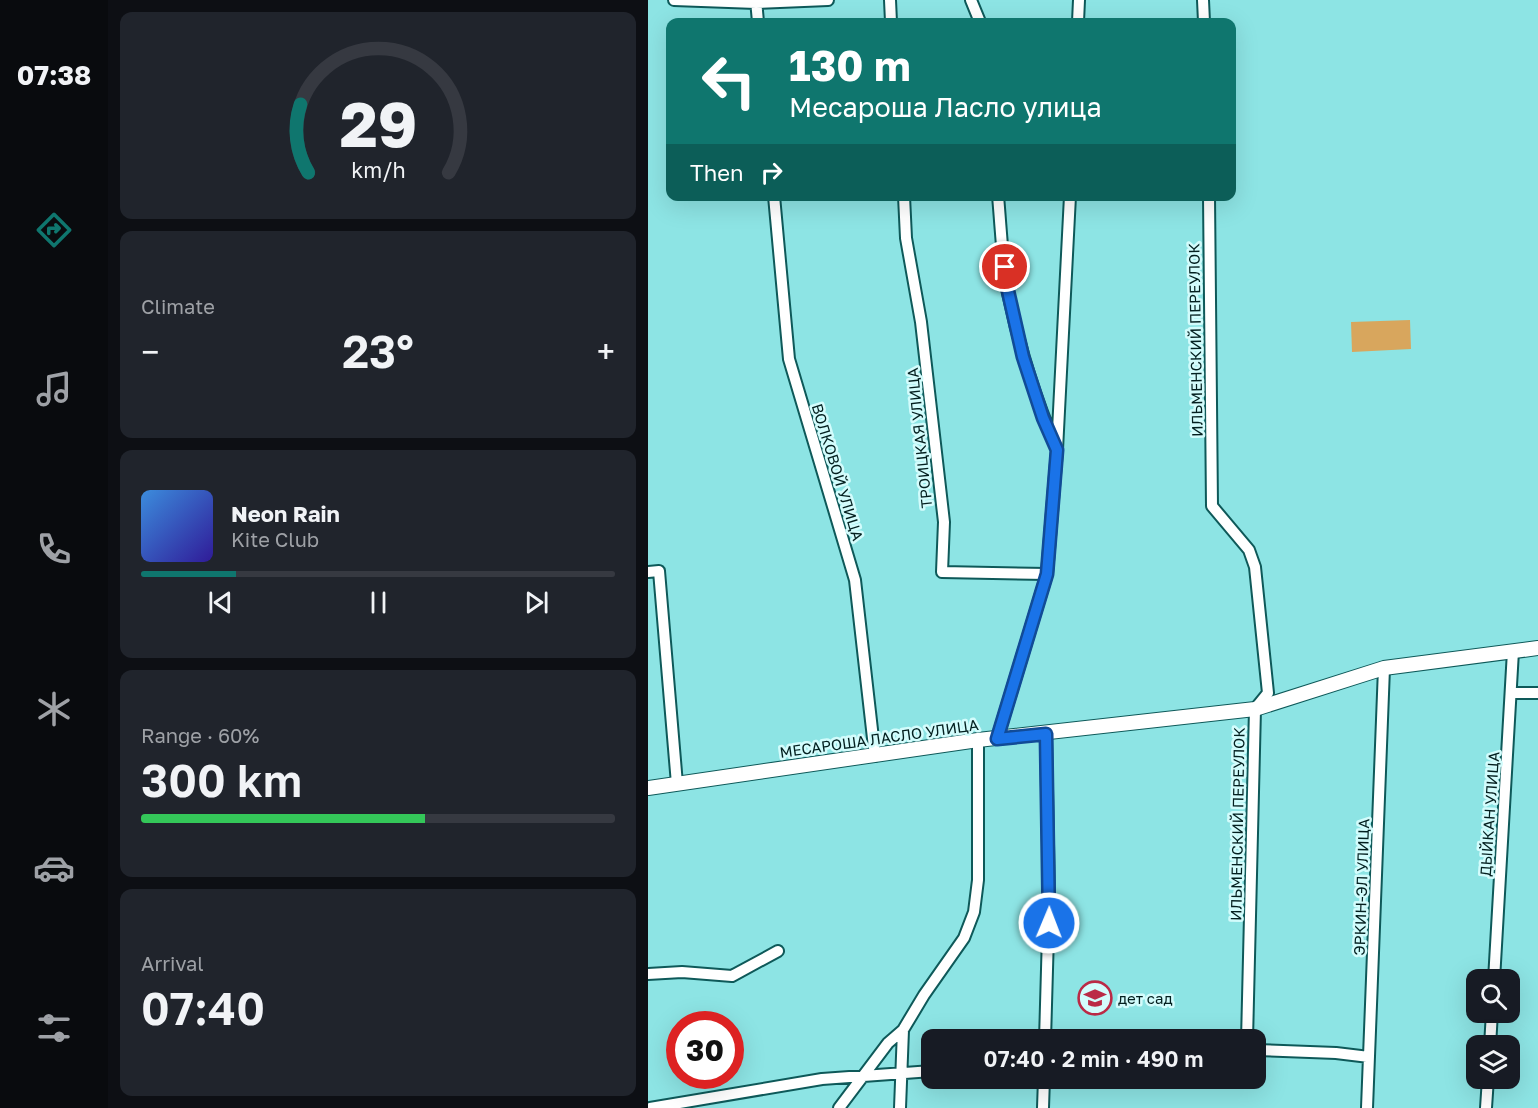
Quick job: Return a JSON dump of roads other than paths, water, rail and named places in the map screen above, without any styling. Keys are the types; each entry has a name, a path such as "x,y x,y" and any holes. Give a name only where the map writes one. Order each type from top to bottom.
{"street":[{"path":"674,0 756,2 828,0"},
{"path":"890,0 891,18"},
{"path":"971,0 978,18"},
{"path":"1078,18 1079,0"},
{"path":"1203,0 1204,18"},
{"path":"756,2 758,18"},
{"name":"ВОЛКОВОЙ УЛИЦА","path":"774,201 789,359 855,580 875,756"},
{"name":"ТРОИЦКАЯ УЛИЦА","path":"904,201 906,238 921,322 944,522 942,572 1047,574"},
{"path":"999,201 1008,291 1023,357 1043,418 1057,450"},
{"path":"997,739 1047,574 1057,450 1070,201"},
{"name":"ИЛЬМЕНСКИЙ ПЕРЕУЛОК","path":"1209,201 1212,506 1249,550 1255,567 1268,693 1255,709 1247,1029"},
{"path":"648,572 659,571 677,784"},
{"name":"МЕСАРОША ЛАСЛО УЛИЦА","path":"648,788 978,740 1255,709 1384,668 1538,648"},
{"name":"ДЫЙКАН УЛИЦА","path":"1495,969 1513,651"},
{"name":"ЭРКИН-ЭЛ УЛИЦА","path":"1367,1108 1384,668"},
{"path":"1512,693 1538,693"},
{"path":"1045,1029 1049,899 1046,734"},
{"path":"839,1108 888,1043 903,1030 924,995 964,938 974,912 978,880 978,740"},
{"path":"648,974 682,972 732,976 778,951"},
{"path":"900,1108 903,1030"},
{"path":"1266,1050 1336,1053 1369,1057"},
{"path":"650,1108 822,1080 921,1072"},
{"path":"1043,1108 1044,1089"},
{"path":"1486,1108 1487,1089"}],"place":[{"name":"дет сад","path":"1095,998"}]}
